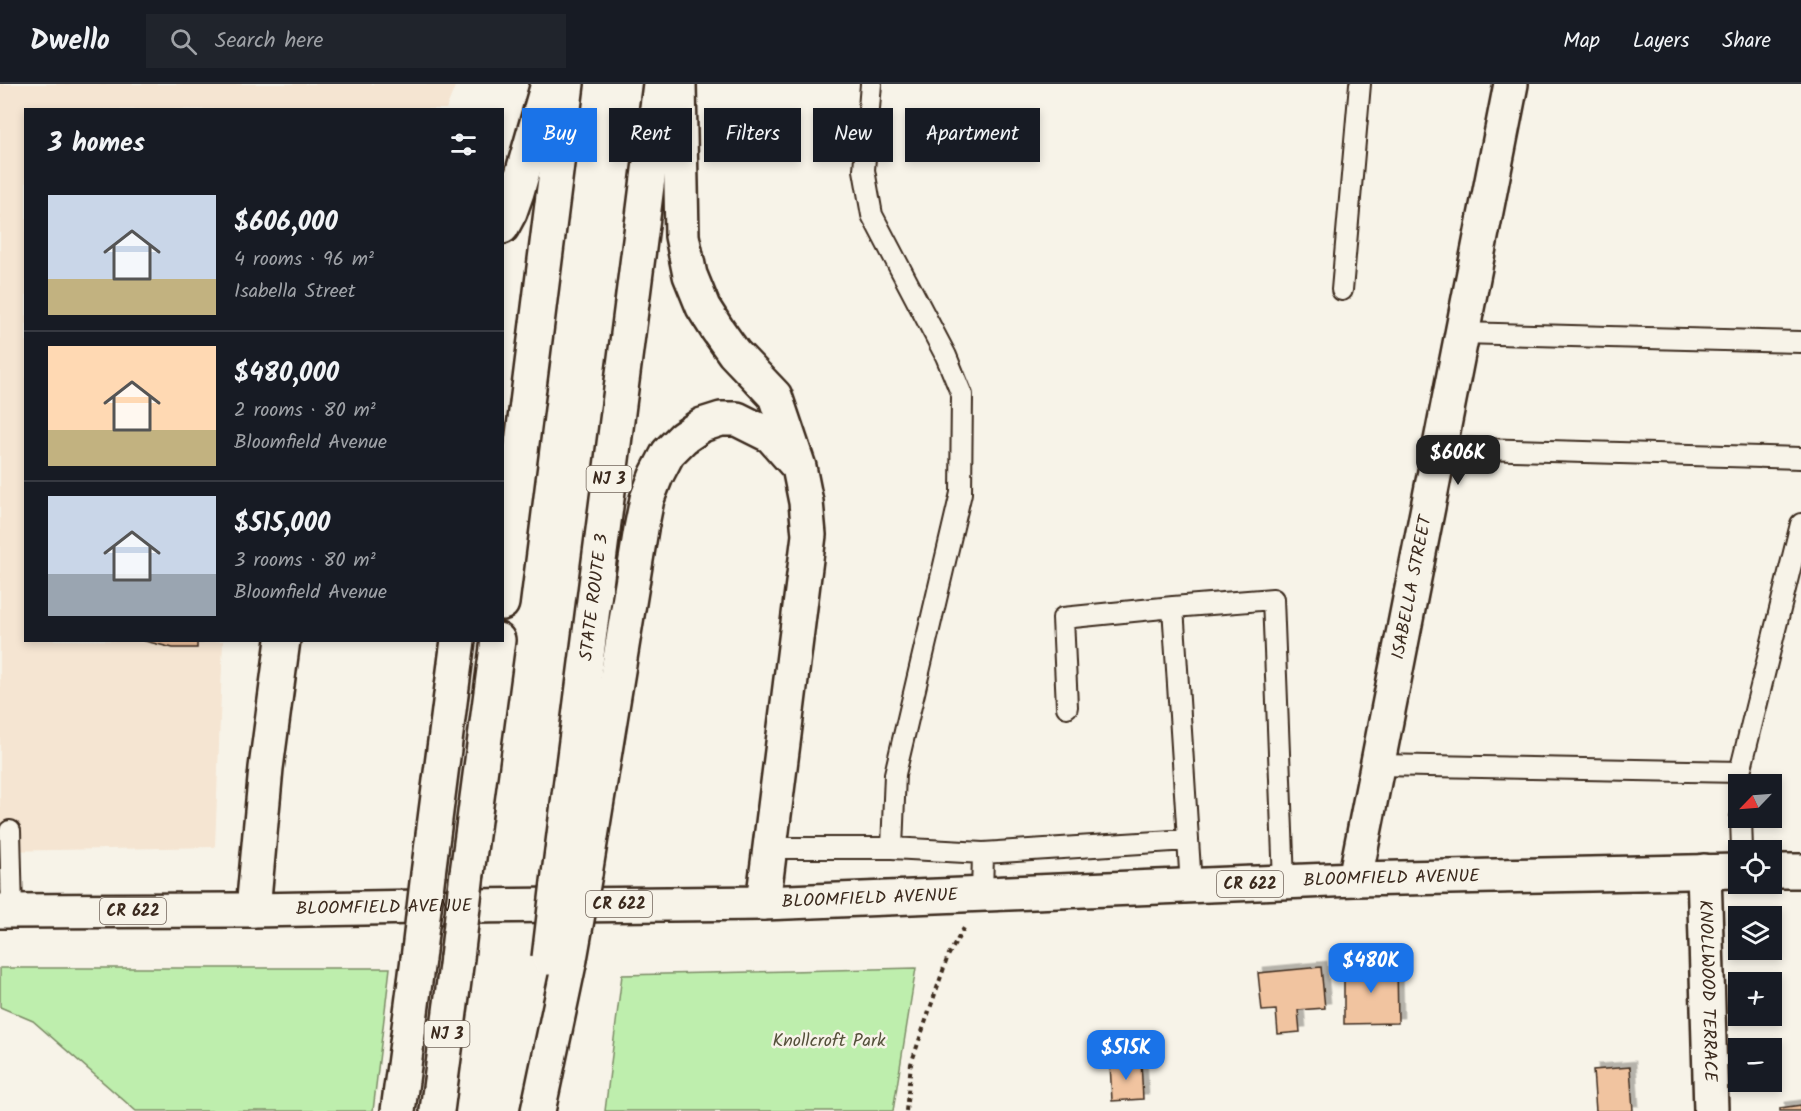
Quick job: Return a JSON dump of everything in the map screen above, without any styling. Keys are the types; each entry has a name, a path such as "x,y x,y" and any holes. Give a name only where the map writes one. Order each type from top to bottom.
{"main road":[{"path":"504,222 513,202 548,84"},
{"path":"504,587 567,84"},
{"name":"STATE ROUTE 3","path":"572,874 660,84"},
{"path":"679,84 682,236 690,275 703,307 717,329 735,353 775,396 799,467 806,502 809,535 763,903"},
{"name":"ISABELLA STREET","path":"1355,879 1511,84"},
{"path":"538,1111 572,874 647,499 656,476 668,453 683,438 702,425 721,419 737,419 771,436 799,467"},
{"path":"253,910 266,768 283,642"},
{"path":"398,1111 458,642"},
{"name":"NJ 3","path":"437,1111 498,642"},
{"name":"KNOLLWOOD TERRACE","path":"1704,871 1711,1111"},
{"name":"BLOOMFIELD AVENUE","path":"6,911 763,903 982,896 1355,879 1728,871"},
{"path":"1782,871 1801,871"},
{"path":"530,1111 560,959"}],"lane":[{"path":"871,84 864,170 872,215 946,356 962,395 961,493 895,774 892,848"},
{"path":"1342,290 1360,84"},
{"path":"1462,333 1801,342"},
{"path":"1440,448 1801,459"},
{"path":"1741,774 1801,524"},
{"path":"1067,707 1063,618 1273,599 1284,882"},
{"path":"1173,607 1191,886"},
{"path":"1378,765 1728,778"},
{"path":"6,911 10,831"},
{"path":"770,848 892,848 983,853 1188,840"},
{"path":"982,896 983,853"}],"path":[{"path":"906,1111 911,1064 948,956 982,896"}],"shaded area":[{"path":"0,84 456,84 446,108 24,108 24,642 223,642 215,847 0,851"}],"green space":[{"path":"0,968 390,968 373,1111 136,1111 33,1021 0,1007"},
{"name":"Knollcroft Park","path":"916,968 893,1111 605,1111 622,975"}],"building":[{"path":"149,642 197,642 197,648 173,648"},
{"path":"1344,965 1397,965 1398,1023 1344,1024"},
{"path":"1321,967 1325,1008 1298,1010 1300,1032 1278,1034 1276,1010 1262,1011 1258,973"},
{"path":"1141,1061 1143,1099 1112,1101 1110,1063"},
{"path":"1630,1067 1633,1111 1596,1111 1593,1070"},
{"path":"1801,1105 1801,1111 1780,1111 1780,1108"}]}
